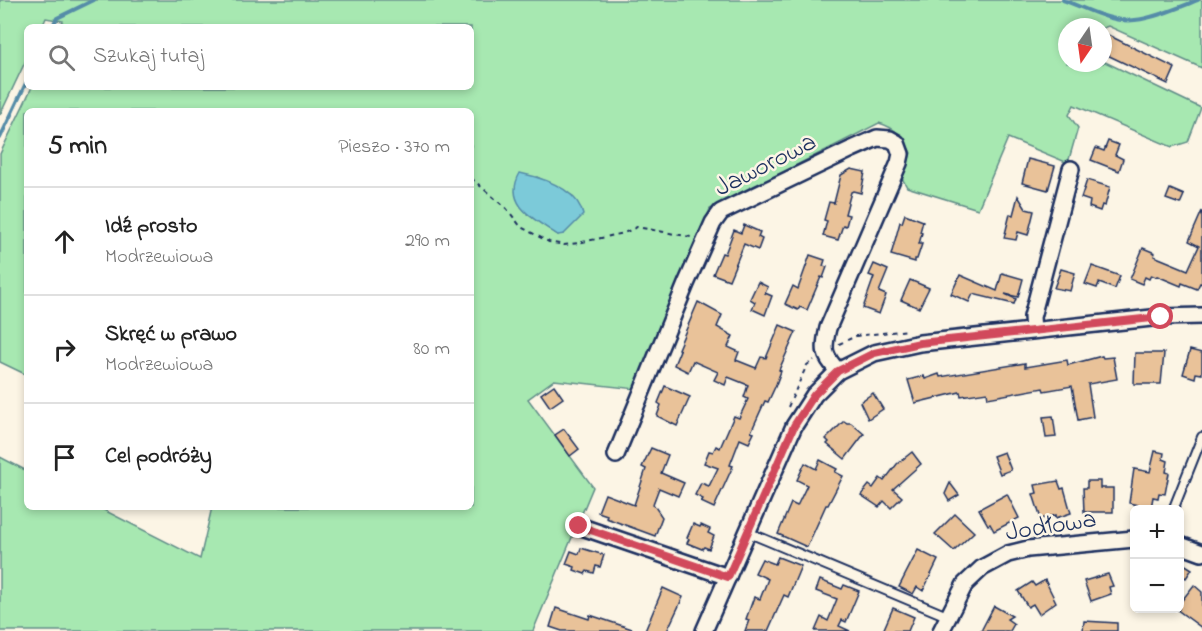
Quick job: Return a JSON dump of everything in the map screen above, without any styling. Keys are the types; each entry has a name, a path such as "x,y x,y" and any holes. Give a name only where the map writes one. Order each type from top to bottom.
{"street":[{"name":"Jaworowa","path":"616,455 705,240 721,212 877,138 890,139 897,143 901,154 899,164 828,328 824,346 829,362 838,371"},
{"path":"1033,330 1032,317 1071,169"},
{"path":"704,631 794,426 814,395 838,371 874,353 920,343 1161,317 1202,316"},
{"path":"579,526 728,577"},
{"name":"Jodłowa","path":"941,631 965,584 982,568 1008,554 1029,549 1130,539"},
{"path":"1184,547 1202,553"}],"lane":[{"path":"1175,505 1202,437"},
{"path":"747,532 947,616"}],"path":[{"path":"474,181 507,209 521,227 549,242 564,245 578,243 624,233 637,227 705,240"}],"green space":[{"path":"0,0 1202,0 1202,68 1112,28 1112,18 1058,18 1058,72 1112,72 1112,65 1201,108 1188,142 1172,147 1074,105 1069,115 1078,128 1068,163 1008,138 978,209 907,187 902,178 911,153 898,134 879,123 710,209 636,389 554,380 528,399 593,487 533,631 0,631 0,457 24,469 24,510 104,510 200,559 211,510 474,510 474,108 24,108 24,374 0,362 0,154 31,90 474,90 474,24 62,24 63,21 46,18 43,24 24,24 24,64 0,115","holes":["537,177 573,196 558,235 527,214"]}],"water":[{"path":"520,173 549,182 567,192 580,206 583,215 564,234 558,235 540,223 518,203 515,194"}],"building":[{"path":"1112,37 1175,68 1168,84 1112,57"},
{"path":"1108,141 1119,145 1115,155 1123,159 1119,171 1091,160 1096,148 1104,151"},
{"path":"1028,159 1055,166 1048,190 1022,183"},
{"path":"851,169 865,172 861,193 851,192 845,214 849,215 838,240 823,236 829,202 834,203 841,175"},
{"path":"1087,180 1110,187 1105,206 1102,205 1100,211 1089,207 1090,201 1081,198"},
{"path":"1170,189 1184,195 1180,204 1166,199"},
{"path":"1018,196 1026,209 1034,211 1028,235 1018,232 1016,240 1004,238 1010,214 1013,215"},
{"path":"1202,211 1202,284 1200,283 1197,289 1151,275 1149,279 1145,277 1142,284 1130,279 1143,248 1155,253 1154,256 1188,270 1199,246 1189,241"},
{"path":"905,214 923,221 919,244 922,244 915,262 891,255 900,222 902,223"},
{"path":"744,225 760,232 758,237 762,239 758,250 744,244 729,280 713,274 722,253 725,254 734,230 741,233"},
{"path":"810,255 825,260 823,266 827,267 807,310 800,307 798,310 785,304 793,286 798,289"},
{"path":"874,264 888,270 879,292 886,295 879,314 863,308 874,277 869,275"},
{"path":"1092,266 1120,276 1115,289 1099,283 1097,288 1085,284"},
{"path":"1061,269 1075,273 1070,291 1054,288"},
{"path":"1002,273 1023,279 1018,297 1005,294 1016,299 1014,304 973,294 969,302 951,294 960,275 997,291"},
{"path":"910,280 929,288 919,308 901,300"},
{"path":"758,282 768,287 765,293 772,296 765,315 752,309 755,302 750,299"},
{"path":"698,302 722,315 717,327 733,336 728,347 739,352 736,360 756,368 761,357 766,358 780,325 796,332 779,370 781,371 775,387 768,402 765,401 751,432 754,433 749,443 740,439 730,465 733,466 714,508 701,502 703,499 695,495 701,483 709,486 718,468 704,463 709,451 713,452 716,446 720,448 734,416 739,418 748,399 744,397 748,385 728,377 725,385 714,380 718,372 693,361 688,372 674,365 680,350 678,349"},
{"path":"1190,350 1202,353 1202,374 1196,373 1195,378 1183,374"},
{"path":"1135,353 1164,353 1161,384 1134,384"},
{"path":"1102,356 1103,358 1113,357 1117,379 1088,384 1093,417 1078,420 1072,386 1044,391 1043,388 988,398 987,392 961,396 960,392 915,403 908,380 1025,363 1025,367 1067,360 1068,365"},
{"path":"554,385 563,398 550,407 541,394"},
{"path":"665,386 690,397 677,426 657,416 661,405 658,403"},
{"path":"873,393 883,409 868,419 860,402"},
{"path":"1053,416 1056,437 1046,438 1043,417"},
{"path":"844,421 851,423 864,434 845,459 827,444 829,442 826,439"},
{"path":"564,429 579,449 570,456 555,435"},
{"path":"651,448 668,455 661,473 684,483 678,496 659,488 653,504 662,517 655,536 606,518 607,515 598,512 605,494 634,505 646,469 642,467"},
{"path":"1155,451 1164,453 1163,459 1168,461 1166,472 1169,473 1165,494 1159,493 1158,498 1153,497 1152,505 1129,503 1134,469 1150,472"},
{"path":"912,452 921,464 893,489 902,497 891,508 884,501 879,507 861,495 869,485 873,488 880,478 884,481 897,464"},
{"path":"1004,452 1011,470 1000,474 993,456"},
{"path":"820,460 837,469 835,472 843,476 826,505 807,547 778,534 791,503 797,506 807,485 797,480 805,463 816,469"},
{"path":"1058,481 1061,489 1064,488 1071,513 1056,518 1056,515 1041,519 1033,494 1037,493 1035,485"},
{"path":"1087,481 1100,481 1100,488 1113,488 1113,512 1084,512 1083,488 1087,488"},
{"path":"950,483 959,495 949,501 945,494"},
{"path":"1007,494 1019,518 994,531 979,509"},
{"path":"955,514 974,532 954,551 935,534"},
{"path":"693,524 710,529 708,533 714,536 709,549 704,547 702,549 687,543"},
{"path":"581,548 604,555 600,567 596,566 594,573 587,571 585,574 566,564 571,551 579,554"},
{"path":"918,550 938,560 923,591 917,587 913,594 899,587"},
{"path":"778,557 801,566 788,597 784,595 768,631 745,631 749,620 746,619 754,597 760,599 768,579 755,573 762,559 775,564"},
{"path":"1184,564 1192,569 1186,578 1184,577"},
{"path":"1108,574 1113,586 1109,587 1111,594 1091,601 1084,581"},
{"path":"820,580 842,589 844,585 859,591 846,622 842,620 839,626 850,631 815,631 821,617 828,621 837,599 816,591"},
{"path":"1045,580 1056,602 1039,614 1033,604 1028,607 1018,591 1032,582 1035,586"},
{"path":"1194,585 1202,592 1202,628 1181,613 1184,613 1184,598"},
{"path":"663,588 683,597 667,631 645,631"},
{"path":"994,606 1012,616 1007,619 1014,624 1010,631 981,631"},
{"path":"556,608 589,619 590,615 632,629 631,631 562,631 550,627"},
{"path":"893,608 914,617 908,631 883,631"},
{"path":"1084,621 1117,623 1117,631 1083,631"}],"waterway":[{"path":"54,24 57,18 94,0"},
{"path":"1063,0 1098,14 1126,20 1151,17 1198,0"},
{"path":"0,138 24,87"}],"route":[{"path":"579,526 728,577 794,426 814,395 838,371 874,353 920,343 1161,317"}]}
